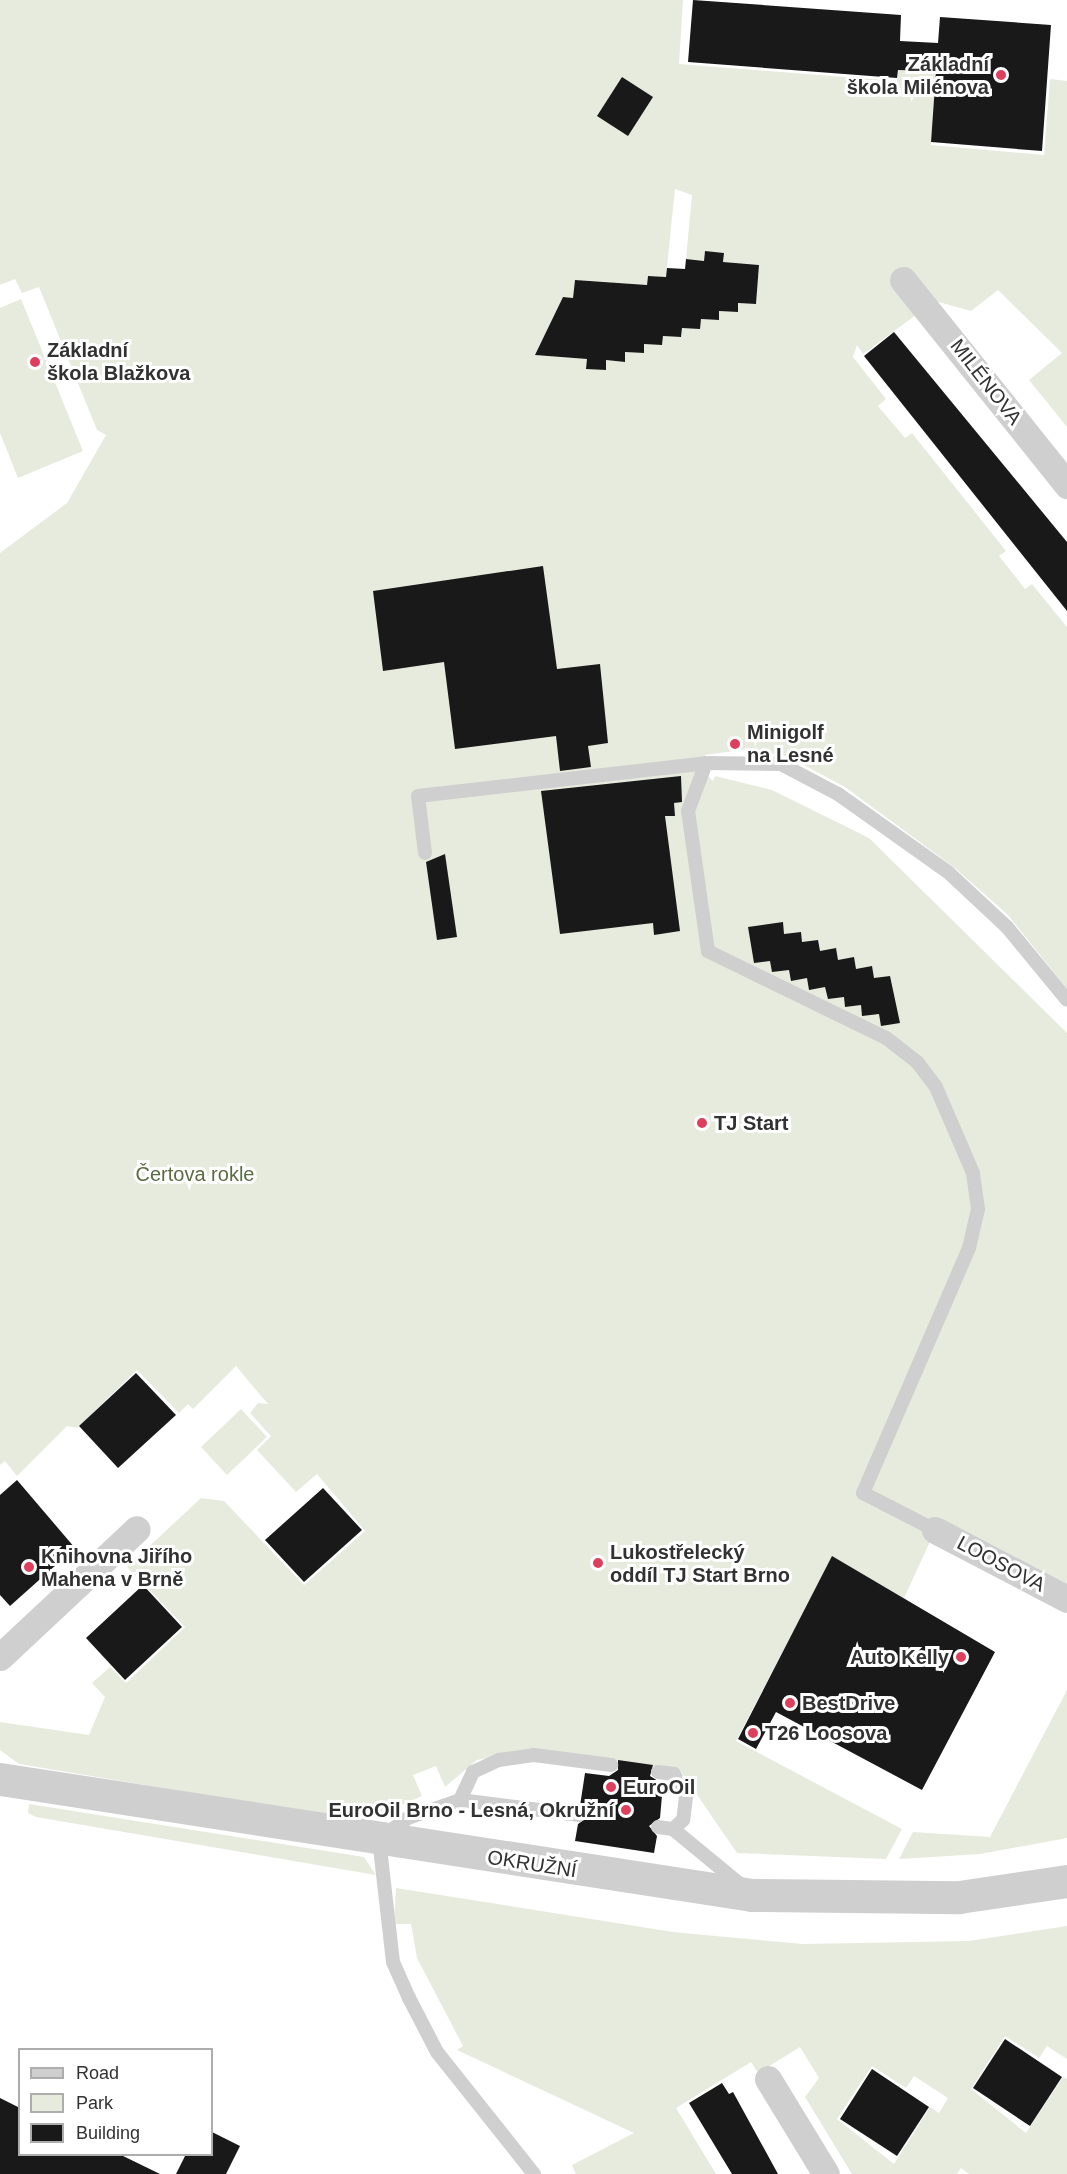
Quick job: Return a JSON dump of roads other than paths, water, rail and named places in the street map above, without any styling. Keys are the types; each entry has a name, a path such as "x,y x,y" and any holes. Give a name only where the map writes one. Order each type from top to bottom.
{"street":[{"name":"MILÉNOVA","path":"903,280 1067,485"},
{"path":"0,1657 137,1530"},
{"name":"LOOSOVA","path":"935,1530 1067,1599"},
{"name":"OKRUŽNÍ","path":"0,1779 752,1895 959,1897 1067,1881"},
{"path":"768,2079 826,2174"}],"lane":[{"path":"706,763 687,811 708,951 886,1038 917,1062 936,1087 973,1173 978,1209 969,1248 863,1493 935,1530"},
{"path":"425,853 418,796 706,763 781,764 838,794 949,873 1007,927 1067,1000"},
{"path":"460,1800 473,1772 499,1760 534,1755 611,1765"},
{"path":"658,1772 674,1774 686,1797 683,1820 673,1829"},
{"path":"534,2174 437,2052 409,1998 393,1962 379,1839 408,1818 460,1800 579,1815"},
{"path":"658,1827 673,1829 752,1895"}],"place":[{"name":"Základní škola Milénova","path":"1001,75"},
{"name":"Základní škola Blažkova","path":"35,362"},
{"name":"Minigolf na Lesné","path":"735,744"},
{"name":"TJ Start","path":"702,1123"},
{"name":"Lukostřelecký oddíl TJ Start Brno","path":"598,1563"},
{"name":"Knihovna Jiřího Mahena v Brně","path":"29,1567"},
{"name":"Auto Kelly","path":"961,1657"},
{"name":"BestDrive","path":"790,1703"},
{"name":"T26 Loosova","path":"753,1733"},
{"name":"EuroOil","path":"611,1787"},
{"name":"EuroOil Brno - Lesná, Okružní","path":"626,1810"}],"park label":[{"name":"Čertova rokle","path":"195,1174"}]}
